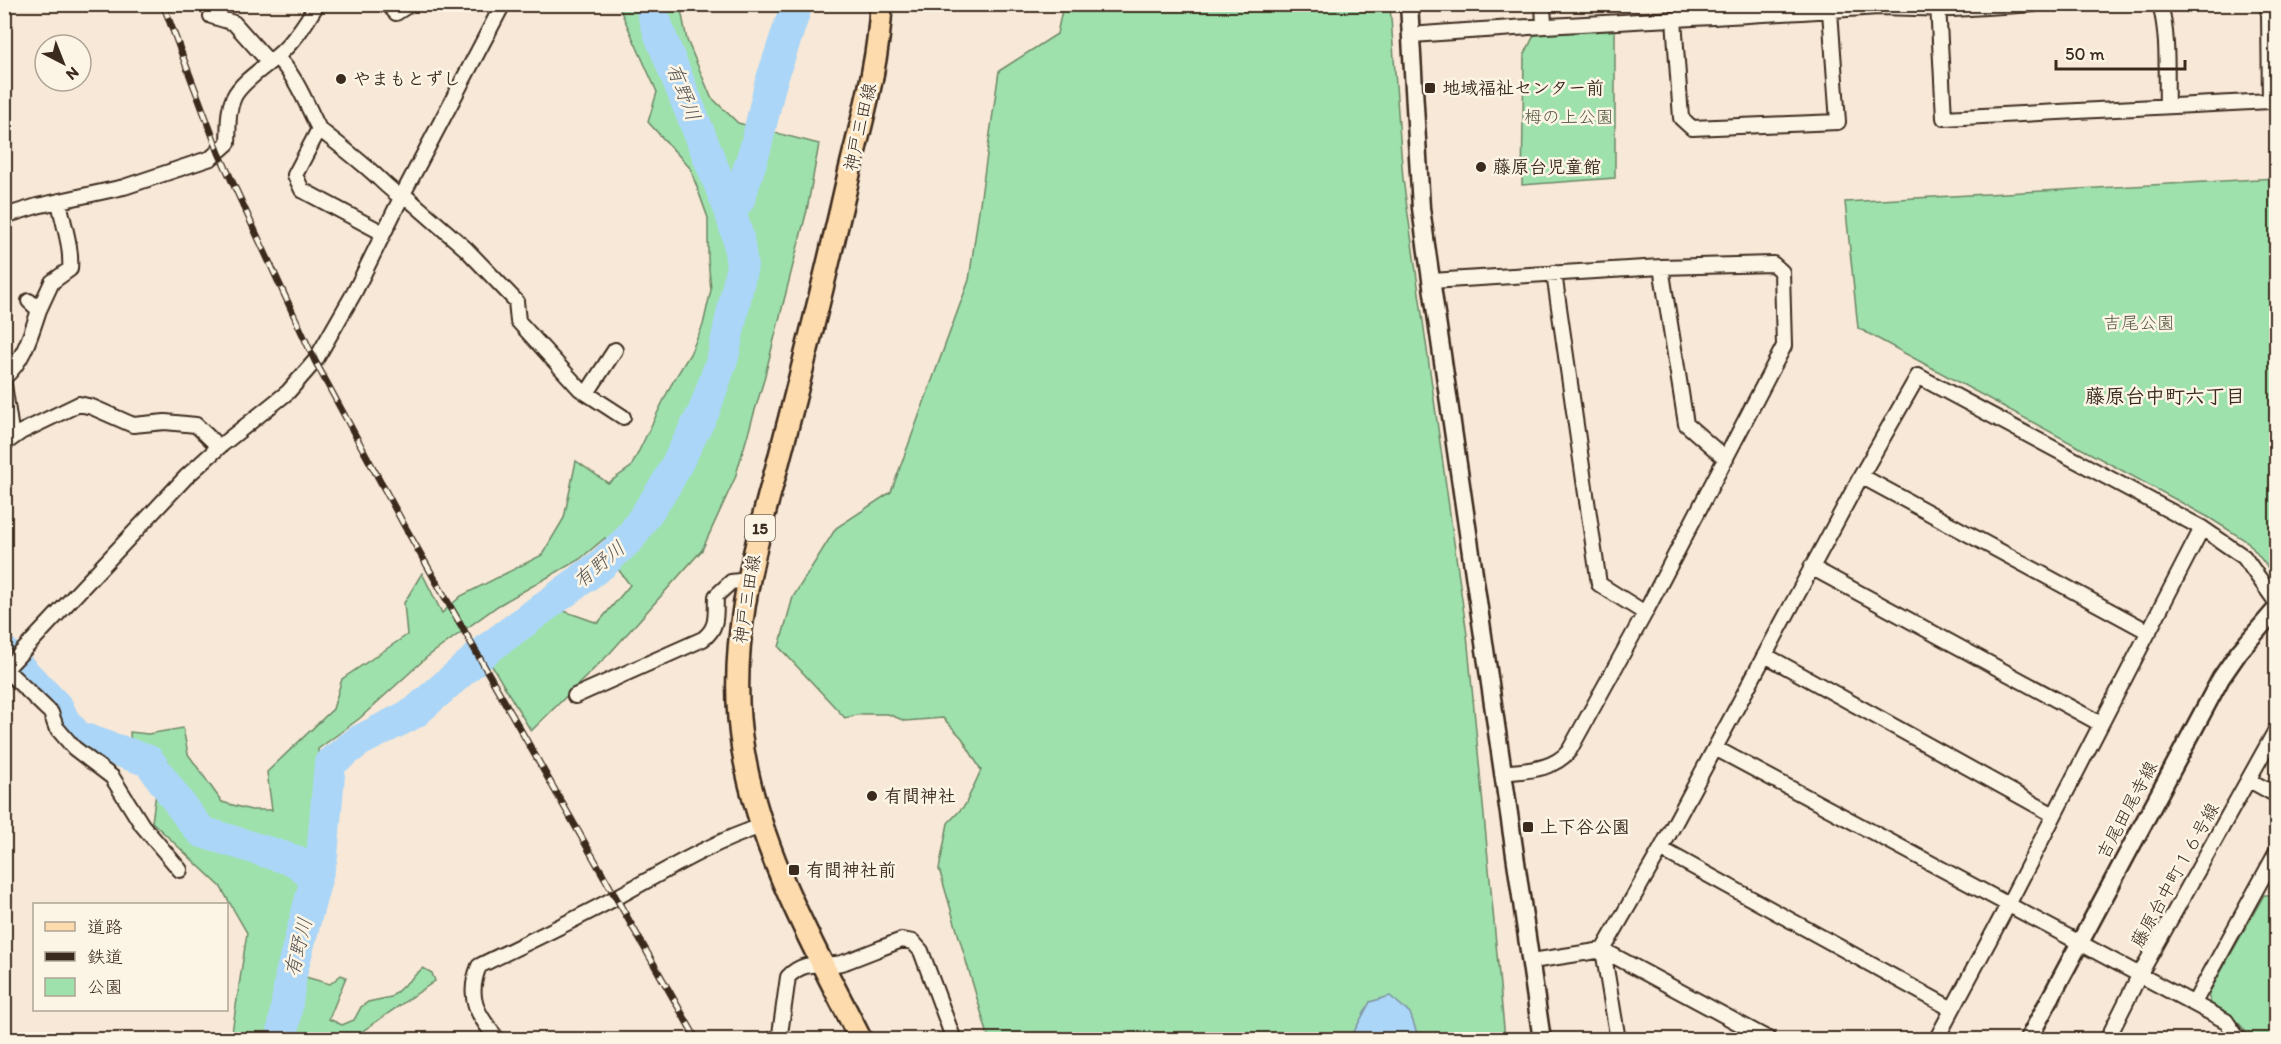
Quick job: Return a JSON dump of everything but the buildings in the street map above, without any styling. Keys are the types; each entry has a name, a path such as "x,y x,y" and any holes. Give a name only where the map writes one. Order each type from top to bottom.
{"main road":[{"name":"神戸三田線","path":"861,1040 774,860 762,826 745,760 738,715 737,676 741,622 748,580 817,313 865,107 877,45 881,4"}],"street":[{"path":"4,214 124,187 211,158 228,143 229,113 234,96 300,31 317,4"},
{"path":"388,4 396,13 410,4"},
{"path":"180,870 142,825 112,777 74,748 56,727 51,713 8,666 186,477 219,447 288,392 315,362 503,4"},
{"path":"1409,4 1421,208 1542,1040"},
{"path":"1543,4 1544,25"},
{"path":"1411,35 1544,25 1830,11 1878,6 2035,4"},
{"path":"2160,4 2166,44 2167,106"},
{"path":"1938,6 1944,118 2270,101 2267,4"},
{"path":"1674,19 1681,118 1692,128 1838,122 1830,11"},
{"path":"211,16 234,23 272,59 283,63 319,129 374,173 391,191 402,196 466,249 516,301 518,321 580,389 623,417"},
{"path":"319,129 295,175 303,190 383,233"},
{"path":"4,378 12,371 28,343 34,305 52,282 70,269 72,253 59,201"},
{"path":"1431,281 1661,267 1773,264 1782,272 1784,346 1645,613 1569,751 1563,759 1545,768 1502,773"},
{"path":"1661,267 1686,424 1726,459"},
{"path":"1554,273 1599,584 1645,613"},
{"path":"587,393 615,350"},
{"path":"1618,1040 1603,950 1661,849 1811,567 1918,376 2202,528 2244,557 2277,602"},
{"path":"4,384 8,441 79,404 92,407 133,425 165,422 196,425 219,447"},
{"path":"1861,476 2149,632"},
{"path":"1936,1040 2202,528"},
{"path":"1811,567 2101,724"},
{"path":"575,696 712,633 715,625 716,596 731,582 748,580"},
{"name":"吉尾田尾寺線","path":"2028,1040 2221,678 2258,628 2277,609"},
{"path":"1765,656 2054,815"},
{"name":"藤原台中町１６号線","path":"2107,1040 2140,974 2277,730"},
{"path":"1715,748 2194,1003 2226,1021 2239,1040"},
{"path":"2249,780 2277,795"},
{"path":"498,1040 475,1005 472,982 479,966 616,898 737,834 762,826"},
{"path":"1661,849 1952,1009"},
{"path":"2194,1003 2277,853"},
{"path":"773,1040 780,1034 788,977 802,966 842,963 902,940 913,942 921,951 954,1040"},
{"path":"1532,961 1603,950 1770,1040"}],"green space":[{"path":"618,5 680,5 687,40 711,97 738,123 819,144 807,210 763,383 735,478 702,550 610,653 531,731 489,661 509,642 564,611 598,623 630,585 618,569 605,538 580,559 499,605 427,657 360,718 318,749 313,833 301,888 277,969 330,984 341,975 346,977 329,1019 342,1025 354,1020 361,1007 368,1002 391,997 423,968 432,973 435,981 351,1039 231,1039 247,933 220,886 152,822 158,778 168,761 150,751 131,746 130,732 148,734 183,728 188,754 222,802 251,810 272,810 267,772 333,709 342,679 407,635 404,603 422,573 442,613 461,596 542,555 564,518 576,461 608,483 631,467 671,385 690,354 703,325 711,290 708,218 690,168 648,122 657,92"},
{"path":"1063,5 1390,5 1403,179 1467,635 1505,1039 989,1039 939,869 948,823 965,805 981,770 962,738 943,718 905,721 888,714 861,714 845,718 779,647 793,597 836,528 891,492 969,280 999,71 1057,34"},
{"name":"栂の上公園","path":"1615,27 1615,178 1522,185 1524,56 1534,35"},
{"name":"吉尾公園","path":"2276,178 2276,578 2248,542 2208,517 1858,328 1845,202"},
{"path":"2264,895 2276,895 2276,1039 2249,1039 2234,1019 2212,1006 2208,995"}],"water":[{"path":"1390,996 1410,1013 1419,1039 1350,1039 1370,1002"}],"waterway":[{"name":"有野川","path":"282,1040 291,974 322,856 330,763 359,741 414,713 486,650 601,565 630,538 667,483 704,411 723,357 742,266 738,237 729,208 660,35 650,4"},
{"path":"729,208 739,200 756,146 770,85 797,4"},
{"path":"4,652 58,708 64,721 78,737 149,761 202,832 296,861 316,879"}],"railway":[{"path":"163,4 219,153 315,361 404,525 697,1040"}],"place":[{"name":"やまもとずし","path":"341,79"},
{"name":"地域福祉センター前","path":"1430,88"},
{"name":"藤原台児童館","path":"1481,167"},
{"name":"有間神社","path":"872,796"},
{"name":"上下谷公園","path":"1528,827"},
{"name":"有間神社前","path":"794,870"}],"district":[{"name":"藤原台中町六丁目","path":"2165,396"}]}
